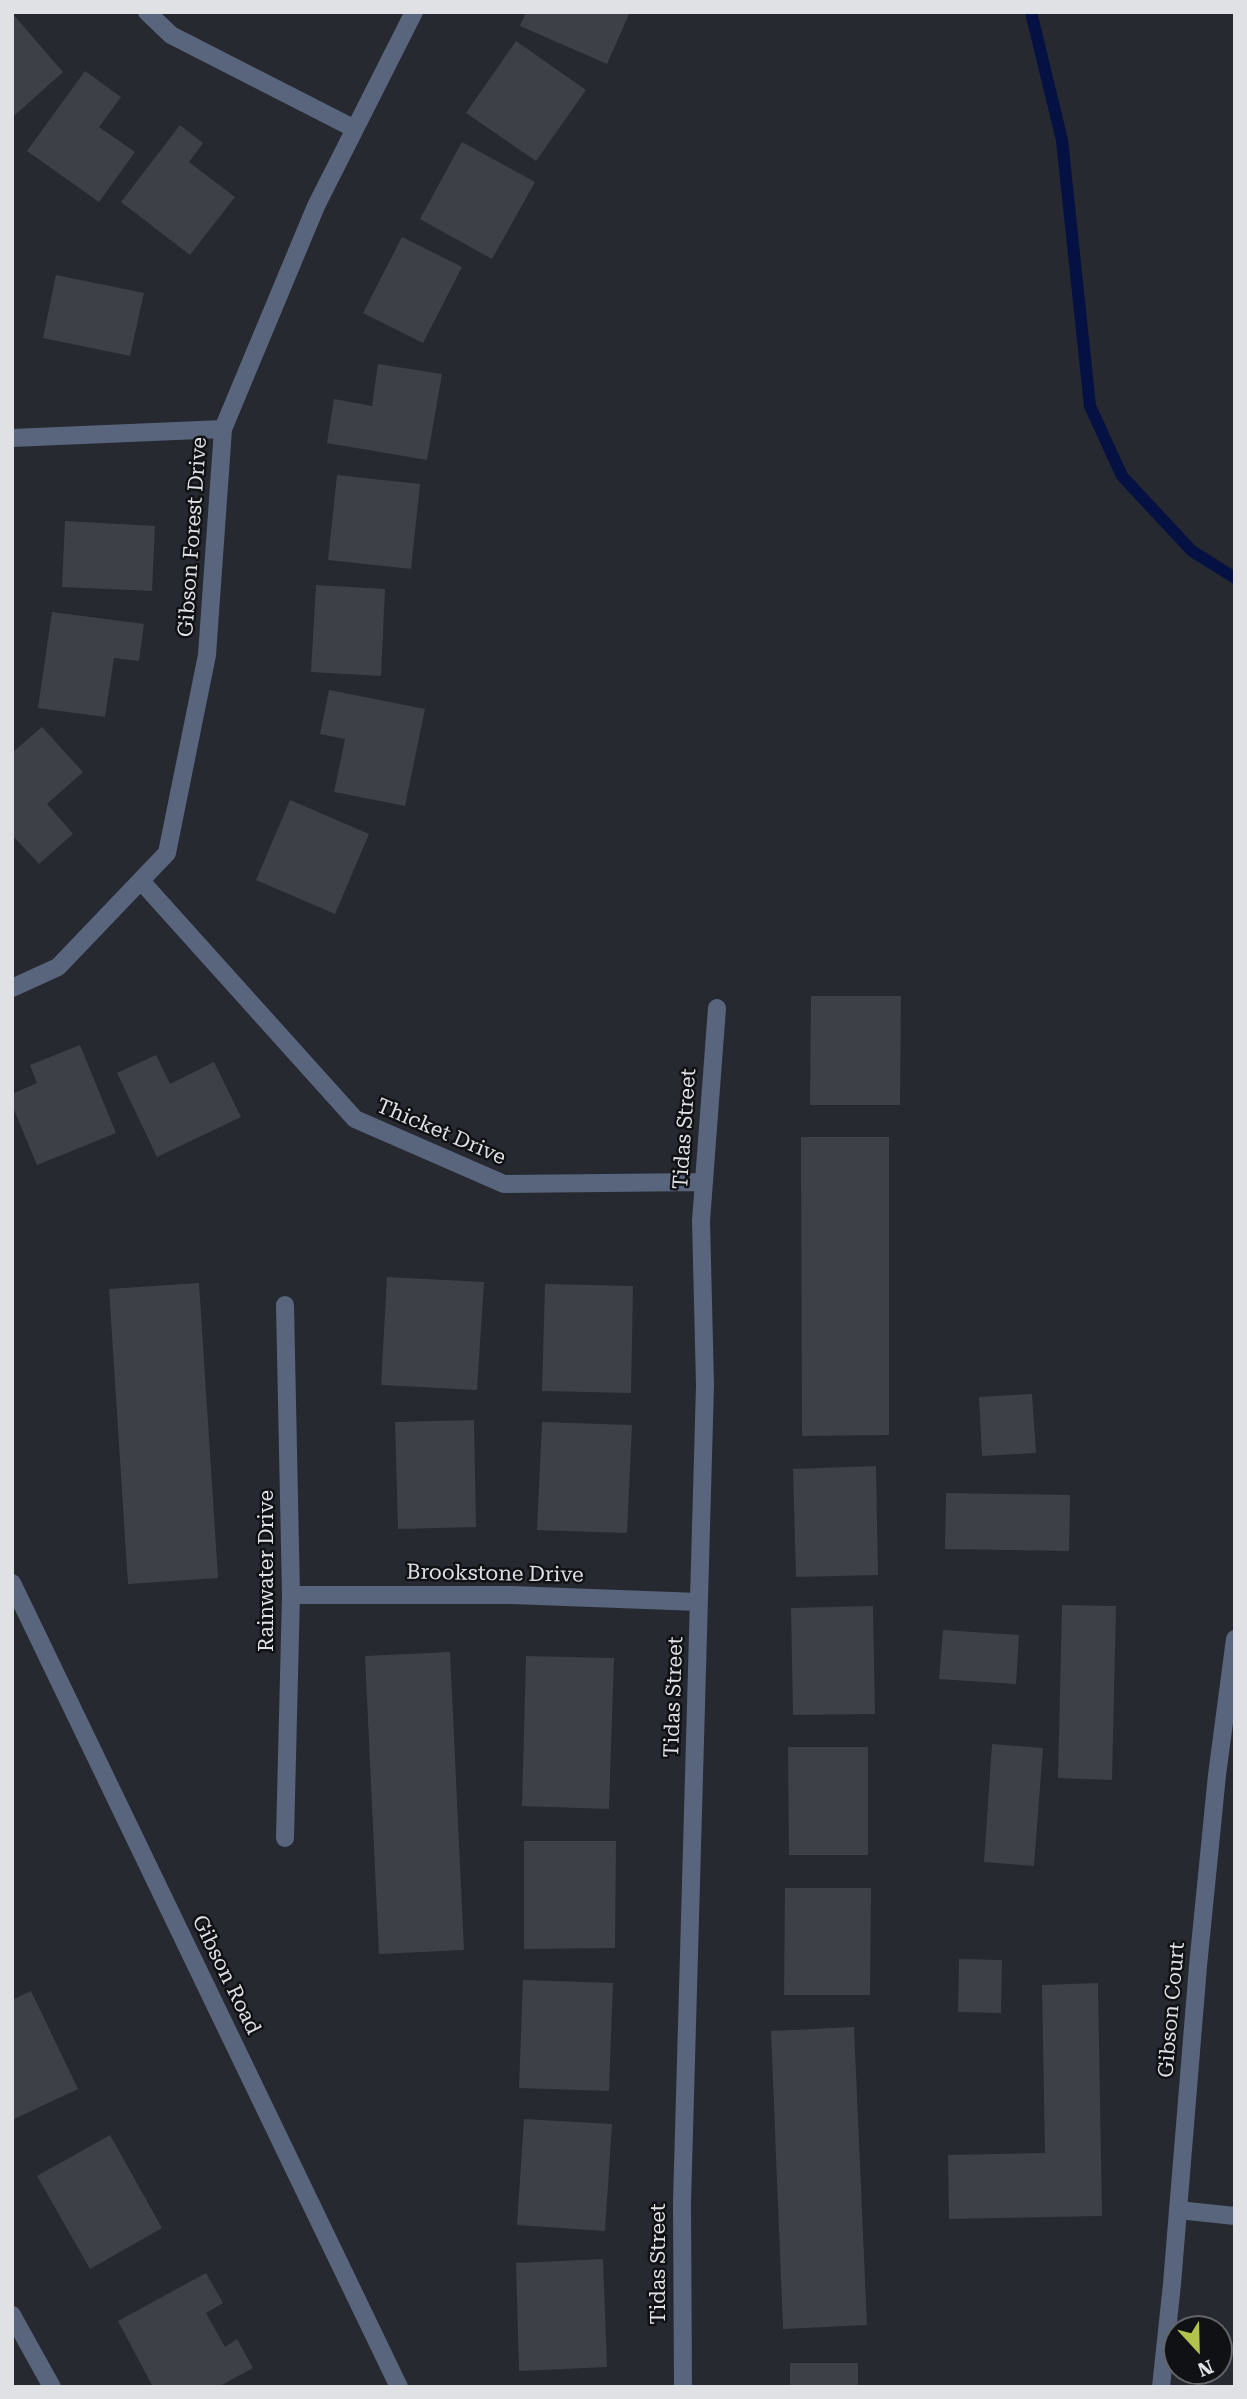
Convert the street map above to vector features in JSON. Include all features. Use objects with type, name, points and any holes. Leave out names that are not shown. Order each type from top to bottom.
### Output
[{"type":"street","points":[[147,12],[172,35],[355,129]]},
{"type":"street","name":"Gibson Forest Drive","points":[[12,988],[58,967],[167,853],[207,655],[223,429],[316,206],[414,12]]},
{"type":"street","points":[[12,438],[223,429]]},
{"type":"street","name":"Thicket Drive","points":[[141,881],[355,1119],[504,1184],[704,1182]]},
{"type":"street","name":"Tidas Street","points":[[683,2387],[682,2202],[705,1385],[701,1221],[717,1008]]},
{"type":"street","name":"Rainwater Drive","points":[[285,1305],[291,1595],[285,1838]]},
{"type":"street","name":"Gibson Road","points":[[12,1583],[399,2387]]},
{"type":"street","name":"Brookstone Drive","points":[[291,1595],[512,1595],[699,1602]]},
{"type":"street","name":"Gibson Court","points":[[1161,2387],[1198,1966],[1235,1639]]},
{"type":"street","points":[[1178,2210],[1235,2216]]},
{"type":"street","points":[[12,2315],[52,2387]]},
{"type":"building","points":[[526,12],[630,12],[607,64],[520,26]]},
{"type":"building","points":[[12,13],[63,72],[15,115],[12,113]]},
{"type":"building","points":[[516,41],[586,90],[536,161],[466,113]]},
{"type":"building","points":[[85,71],[121,97],[99,127],[135,152],[99,202],[27,151]]},
{"type":"building","points":[[180,125],[203,143],[189,162],[235,197],[190,255],[121,202]]},
{"type":"building","points":[[462,142],[535,182],[492,259],[420,219]]},
{"type":"building","points":[[402,237],[462,267],[423,343],[363,313]]},
{"type":"building","points":[[56,275],[144,293],[130,356],[43,338]]},
{"type":"building","points":[[378,364],[442,374],[427,460],[327,443],[334,399],[372,406]]},
{"type":"building","points":[[337,475],[420,484],[411,569],[328,560]]},
{"type":"building","points":[[65,521],[155,526],[152,591],[62,587]]},
{"type":"building","points":[[316,585],[385,589],[381,676],[311,672]]},
{"type":"building","points":[[52,612],[144,624],[139,661],[114,658],[105,717],[38,708]]},
{"type":"building","points":[[329,690],[425,709],[405,806],[334,792],[345,739],[320,734]]},
{"type":"building","points":[[42,727],[83,772],[47,804],[73,834],[39,864],[12,835],[12,753]]},
{"type":"building","points":[[290,800],[369,834],[335,914],[256,880]]},
{"type":"building","points":[[811,996],[901,996],[900,1105],[810,1105]]},
{"type":"building","points":[[80,1045],[116,1133],[37,1165],[12,1105],[12,1094],[37,1083],[30,1065]]},
{"type":"building","points":[[156,1055],[170,1084],[214,1062],[241,1117],[157,1157],[117,1073]]},
{"type":"building","points":[[801,1137],[889,1137],[889,1435],[802,1436]]},
{"type":"building","points":[[387,1277],[484,1282],[477,1390],[381,1385]]},
{"type":"building","points":[[199,1283],[218,1578],[128,1584],[109,1289]]},
{"type":"building","points":[[545,1284],[633,1286],[631,1393],[542,1391]]},
{"type":"building","points":[[1032,1394],[1036,1453],[982,1456],[979,1397]]},
{"type":"building","points":[[474,1420],[476,1527],[398,1529],[395,1422]]},
{"type":"building","points":[[542,1422],[632,1425],[627,1533],[537,1530]]},
{"type":"building","points":[[876,1466],[878,1575],[796,1577],[793,1469]]},
{"type":"building","points":[[946,1493],[1070,1495],[1069,1551],[945,1549]]},
{"type":"building","points":[[1062,1605],[1116,1606],[1112,1780],[1058,1778]]},
{"type":"building","points":[[873,1606],[875,1714],[793,1715],[791,1608]]},
{"type":"building","points":[[943,1630],[1019,1635],[1016,1684],[939,1679]]},
{"type":"building","points":[[450,1652],[464,1950],[379,1954],[365,1656]]},
{"type":"building","points":[[526,1656],[614,1658],[609,1809],[522,1806]]},
{"type":"building","points":[[992,1744],[1043,1748],[1034,1866],[984,1862]]},
{"type":"building","points":[[788,1747],[868,1747],[868,1855],[789,1855]]},
{"type":"building","points":[[524,1841],[616,1841],[615,1948],[524,1949]]},
{"type":"building","points":[[785,1888],[871,1888],[870,1995],[784,1995]]},
{"type":"building","points":[[959,1959],[1002,1960],[1001,2013],[958,2012]]},
{"type":"building","points":[[523,1980],[613,1983],[609,2091],[519,2088]]},
{"type":"building","points":[[1098,1983],[1102,2216],[949,2219],[948,2155],[1045,2153],[1042,1985]]},
{"type":"building","points":[[31,1991],[78,2089],[12,2120],[12,2000]]},
{"type":"building","points":[[854,2027],[867,2325],[783,2329],[771,2031]]},
{"type":"building","points":[[524,2119],[612,2124],[605,2231],[517,2225]]},
{"type":"building","points":[[110,2135],[162,2228],[90,2269],[37,2176]]},
{"type":"building","points":[[603,2259],[607,2367],[519,2371],[516,2263]]},
{"type":"building","points":[[206,2273],[223,2303],[206,2313],[225,2347],[237,2339],[253,2368],[218,2387],[153,2387],[118,2321]]},
{"type":"building","points":[[790,2363],[858,2363],[858,2387],[790,2387]]},
{"type":"waterway","points":[[1031,12],[1062,140],[1090,406],[1122,476],[1192,551],[1235,578]]}]
